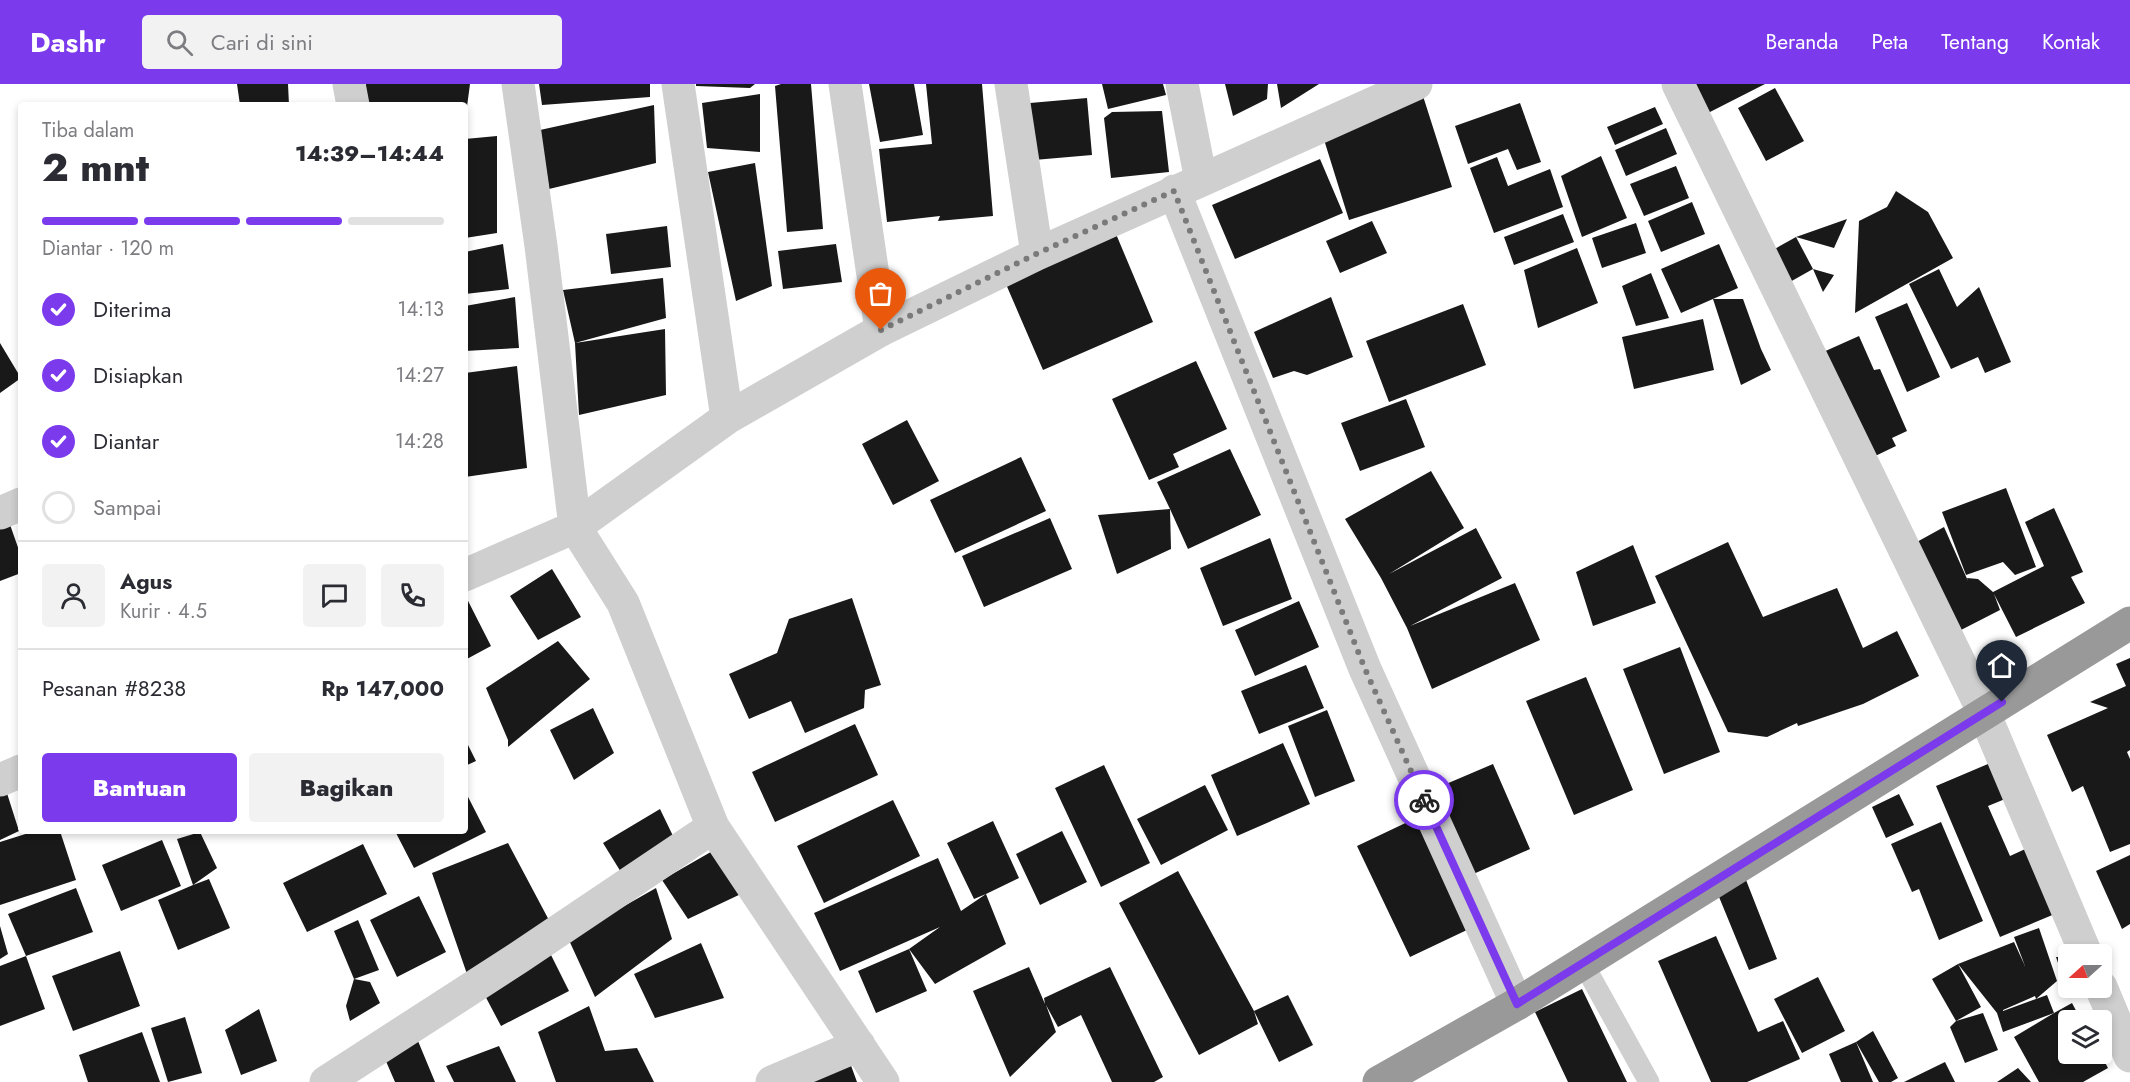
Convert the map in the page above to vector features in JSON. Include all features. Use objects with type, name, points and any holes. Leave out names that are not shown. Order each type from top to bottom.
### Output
[{"type":"highway","points":[[1379,1082],[1517,1004],[2130,623]]},
{"type":"street","points":[[349,84],[352,102]]},
{"type":"street","points":[[518,84],[575,527],[624,603],[713,827],[883,1082]]},
{"type":"street","points":[[678,84],[727,418]]},
{"type":"street","points":[[845,84],[881,330]]},
{"type":"street","points":[[1011,84],[1036,254]]},
{"type":"street","points":[[1182,84],[1187,186],[1365,669],[1517,1004]]},
{"type":"street","points":[[468,574],[575,527],[727,418],[881,330],[1036,254],[1416,84]]},
{"type":"street","points":[[1678,84],[1984,713],[2082,944]]},
{"type":"street","points":[[0,513],[18,505]]},
{"type":"street","points":[[0,780],[18,772]]},
{"type":"street","points":[[326,1082],[518,958],[713,827]]},
{"type":"street","points":[[2105,998],[2130,1056]]},
{"type":"street","points":[[772,1082],[859,1046]]},
{"type":"lane","points":[[1584,963],[1649,1082]]},
{"type":"building","points":[[237,84],[288,84],[289,102],[240,102]]},
{"type":"building","points":[[366,84],[470,84],[468,102],[365,102]]},
{"type":"building","points":[[539,84],[650,84],[650,97],[542,105]]},
{"type":"building","points":[[696,84],[755,84],[750,88],[696,86]]},
{"type":"building","points":[[811,84],[823,229],[787,232],[775,86]]},
{"type":"building","points":[[869,84],[914,84],[923,135],[880,142]]},
{"type":"building","points":[[926,84],[982,84],[993,216],[938,221],[940,216],[887,222],[879,149],[932,144]]},
{"type":"building","points":[[1102,84],[1163,84],[1166,95],[1108,109]]},
{"type":"building","points":[[1225,84],[1268,84],[1267,99],[1233,116]]},
{"type":"building","points":[[1277,84],[1319,84],[1281,108]]},
{"type":"building","points":[[1694,84],[1765,84],[1708,113]]},
{"type":"building","points":[[1775,88],[1804,141],[1766,161],[1738,108]]},
{"type":"building","points":[[760,94],[760,152],[707,148],[702,103]]},
{"type":"building","points":[[1423,96],[1452,187],[1349,220],[1321,130]]},
{"type":"building","points":[[1087,98],[1092,155],[1034,160],[1030,103]]},
{"type":"building","points":[[1520,103],[1541,162],[1517,170],[1508,149],[1468,164],[1455,126]]},
{"type":"building","points":[[654,105],[656,163],[549,189],[540,130]]},
{"type":"building","points":[[1655,107],[1663,124],[1615,145],[1607,127]]},
{"type":"building","points":[[1162,111],[1169,172],[1111,178],[1104,118],[1112,112]]},
{"type":"building","points":[[1666,128],[1677,154],[1626,176],[1615,150]]},
{"type":"building","points":[[497,136],[497,233],[468,238],[468,139]]},
{"type":"building","points":[[1601,156],[1627,218],[1582,237],[1561,176]]},
{"type":"building","points":[[1497,157],[1508,186],[1550,169],[1563,207],[1494,233],[1470,168]]},
{"type":"building","points":[[1320,159],[1343,213],[1235,259],[1212,205]]},
{"type":"building","points":[[755,163],[772,286],[736,301],[708,172]]},
{"type":"building","points":[[1676,166],[1689,198],[1644,216],[1630,184]]},
{"type":"building","points":[[1896,191],[1928,212],[1953,258],[1855,313],[1859,221],[1887,207]]},
{"type":"building","points":[[1692,202],[1705,234],[1661,252],[1648,221]]},
{"type":"building","points":[[1563,214],[1574,242],[1514,265],[1504,237]]},
{"type":"building","points":[[1847,219],[1834,248],[1796,237]]},
{"type":"building","points":[[1372,221],[1387,253],[1340,273],[1326,241]]},
{"type":"building","points":[[1636,223],[1646,253],[1602,268],[1592,238]]},
{"type":"building","points":[[667,226],[671,267],[611,274],[606,234]]},
{"type":"building","points":[[1116,234],[1153,322],[1043,370],[1005,282]]},
{"type":"building","points":[[1796,237],[1813,269],[1781,287],[1762,256]]},
{"type":"building","points":[[503,244],[509,289],[468,294],[468,251]]},
{"type":"building","points":[[836,244],[842,282],[783,289],[778,251]]},
{"type":"building","points":[[1719,244],[1738,288],[1681,313],[1661,269]]},
{"type":"building","points":[[1577,248],[1598,303],[1538,328],[1524,270]]},
{"type":"building","points":[[1813,269],[1834,275],[1823,292]]},
{"type":"building","points":[[1939,269],[1957,307],[1979,287],[2011,362],[1985,373],[1978,357],[1951,369],[1909,284]]},
{"type":"building","points":[[1651,273],[1669,318],[1636,326],[1622,286]]},
{"type":"building","points":[[663,278],[666,318],[575,343],[563,290]]},
{"type":"building","points":[[515,297],[519,348],[468,351],[468,305]]},
{"type":"building","points":[[1331,297],[1353,357],[1307,375],[1294,371],[1273,378],[1254,332]]},
{"type":"building","points":[[1713,299],[1743,299],[1771,370],[1741,385]]},
{"type":"building","points":[[1907,303],[1940,377],[1907,392],[1875,317]]},
{"type":"building","points":[[1463,304],[1486,365],[1389,402],[1366,341]]},
{"type":"building","points":[[1703,319],[1714,370],[1634,389],[1622,337]]},
{"type":"building","points":[[665,329],[666,395],[579,415],[575,343]]},
{"type":"building","points":[[1859,336],[1874,370],[1880,369],[1907,431],[1892,438],[1896,446],[1869,459],[1821,353]]},
{"type":"building","points":[[0,343],[18,373],[18,380],[0,393]]},
{"type":"building","points":[[1196,361],[1227,429],[1173,454],[1179,467],[1149,480],[1112,399]]},
{"type":"building","points":[[517,366],[527,468],[468,477],[468,373]]},
{"type":"building","points":[[1406,399],[1425,447],[1360,471],[1341,423]]},
{"type":"building","points":[[907,420],[939,481],[893,505],[862,444]]},
{"type":"building","points":[[1230,449],[1261,515],[1188,549],[1157,482]]},
{"type":"building","points":[[1021,457],[1046,511],[955,553],[930,500]]},
{"type":"building","points":[[1431,471],[1464,528],[1389,574],[1476,528],[1502,578],[1410,626],[1515,583],[1540,640],[1432,689],[1407,628],[1381,578],[1345,519]]},
{"type":"building","points":[[2006,488],[2036,567],[2015,575],[2003,562],[1966,575],[1942,512]]},
{"type":"building","points":[[2054,508],[2083,572],[2071,577],[2085,603],[2016,637],[1994,594],[2000,610],[1961,630],[1915,543],[1944,527],[1968,581],[1967,578],[1978,579],[1993,592],[2044,566],[2025,522]]},
{"type":"building","points":[[1170,509],[1171,549],[1117,574],[1098,515]]},
{"type":"building","points":[[7,516],[18,547],[18,574],[0,581],[0,519]]},
{"type":"building","points":[[1050,518],[1072,569],[984,607],[962,556]]},
{"type":"building","points":[[1270,538],[1292,599],[1223,626],[1200,568]]},
{"type":"building","points":[[1728,542],[1763,617],[1837,588],[1863,648],[1897,631],[1919,676],[1863,704],[1798,726],[1797,723],[1767,737],[1728,732],[1655,576]]},
{"type":"building","points":[[1633,545],[1656,603],[1593,626],[1576,572]]},
{"type":"building","points":[[552,569],[581,617],[538,640],[510,596]]},
{"type":"building","points":[[852,598],[881,685],[865,690],[864,708],[805,733],[791,701],[749,719],[729,674],[777,653],[789,619]]},
{"type":"building","points":[[468,601],[491,646],[468,658]]},
{"type":"building","points":[[1299,601],[1319,647],[1255,676],[1235,630]]},
{"type":"building","points":[[558,641],[590,679],[508,747],[508,740],[486,688]]},
{"type":"building","points":[[1680,647],[1720,752],[1664,774],[1623,669]]},
{"type":"building","points":[[2130,658],[2130,750],[2127,752],[2130,759],[2130,844],[2110,852],[2083,786],[2072,792],[2047,735],[2108,708],[2090,702],[2126,686],[2116,664]]},
{"type":"building","points":[[1306,665],[1324,708],[1259,734],[1241,691]]},
{"type":"building","points":[[1586,677],[1633,790],[1574,815],[1526,701]]},
{"type":"building","points":[[593,708],[614,753],[574,780],[550,730]]},
{"type":"building","points":[[1327,710],[1355,781],[1315,797],[1288,726]]},
{"type":"building","points":[[855,724],[878,775],[775,822],[752,772]]},
{"type":"building","points":[[1283,743],[1310,804],[1237,836],[1211,775]]},
{"type":"building","points":[[468,745],[476,761],[468,765]]},
{"type":"building","points":[[1995,761],[2010,797],[1988,806],[2010,856],[2034,845],[2062,911],[2000,937],[1936,786]]},
{"type":"building","points":[[1493,764],[1530,849],[1462,879],[1425,793]]},
{"type":"building","points":[[1104,765],[1150,863],[1101,887],[1055,788]]},
{"type":"building","points":[[1205,785],[1228,830],[1161,865],[1137,819]]},
{"type":"building","points":[[5,787],[18,831],[0,840],[0,790]]},
{"type":"building","points":[[1899,794],[1914,825],[1886,838],[1872,807]]},
{"type":"building","points":[[468,797],[486,832],[414,868],[397,834],[468,834]]},
{"type":"building","points":[[893,800],[920,856],[824,903],[797,846]]},
{"type":"building","points":[[660,809],[674,838],[624,877],[603,843]]},
{"type":"building","points":[[1416,818],[1469,929],[1410,957],[1357,846]]},
{"type":"building","points":[[993,821],[1019,878],[974,899],[947,843]]},
{"type":"building","points":[[1941,822],[1983,921],[1939,940],[1919,889],[1912,892],[1891,844]]},
{"type":"building","points":[[1062,831],[1087,882],[1040,905],[1016,854]]},
{"type":"building","points":[[25,834],[61,834],[76,880],[0,905],[0,842]]},
{"type":"building","points":[[201,834],[217,868],[193,885],[177,839]]},
{"type":"building","points":[[162,840],[181,886],[121,911],[102,865]]},
{"type":"building","points":[[508,843],[551,924],[467,974],[432,873]]},
{"type":"building","points":[[363,844],[387,894],[307,932],[283,883]]},
{"type":"building","points":[[716,849],[743,893],[688,919],[662,880]]},
{"type":"building","points":[[2130,855],[2130,924],[2122,929],[2096,871]]},
{"type":"building","points":[[938,858],[961,911],[986,894],[1006,944],[935,984],[909,949],[940,927],[840,971],[814,913]]},
{"type":"building","points":[[1178,871],[1254,1011],[1258,1024],[1199,1055],[1119,903]]},
{"type":"building","points":[[209,879],[230,928],[178,950],[158,900]]},
{"type":"building","points":[[1746,880],[1777,959],[1749,970],[1717,892]]},
{"type":"building","points":[[76,888],[93,932],[26,956],[8,914]]},
{"type":"building","points":[[656,888],[672,939],[595,997],[568,938]]},
{"type":"building","points":[[419,896],[446,952],[397,977],[370,920]]},
{"type":"building","points":[[358,920],[379,970],[354,979],[334,931]]},
{"type":"building","points":[[0,926],[8,954],[0,959]]},
{"type":"building","points":[[2039,928],[2057,981],[2036,999],[2047,995],[2054,1013],[2003,1032],[1997,1013],[1958,964],[2014,942],[2025,966],[2014,937]],"holes":[[[2035,996],[2036,999],[2033,1000],[2003,1011]]]},
{"type":"building","points":[[1716,936],[1758,1032],[1783,1021],[1800,1059],[1747,1082],[1711,1082],[1658,961]]},
{"type":"building","points":[[701,943],[724,998],[655,1018],[634,974]]},
{"type":"building","points":[[909,949],[927,991],[876,1013],[858,971]]},
{"type":"building","points":[[120,951],[140,1006],[73,1031],[52,976]]},
{"type":"building","points":[[549,951],[569,991],[501,1026],[482,990]]},
{"type":"building","points":[[26,956],[45,1009],[0,1026],[0,966]]},
{"type":"building","points":[[1958,964],[1981,1007],[1956,1021],[1932,979]]},
{"type":"building","points":[[1029,967],[1045,1004],[1044,998],[1110,967],[1163,1077],[1154,1082],[1112,1082],[1081,1015],[1058,1027],[1046,1005],[1056,1032],[1010,1077],[973,991]]},
{"type":"building","points":[[1818,977],[1845,1031],[1802,1053],[1774,999]]},
{"type":"building","points":[[354,979],[370,982],[380,1003],[350,1021],[346,1006]]},
{"type":"building","points":[[1582,989],[1627,1082],[1568,1082],[1535,1012]]},
{"type":"building","points":[[1288,995],[1313,1045],[1279,1062],[1254,1011]]},
{"type":"building","points":[[2072,1003],[2076,1010],[2059,1010]]},
{"type":"building","points":[[589,1006],[605,1051],[637,1048],[654,1082],[556,1082],[538,1032]]},
{"type":"building","points":[[259,1009],[277,1061],[241,1075],[225,1030]]},
{"type":"building","points":[[2058,1011],[2058,1064],[2106,1064],[2108,1068],[2083,1082],[2039,1082],[2014,1037]]},
{"type":"building","points":[[1983,1013],[1998,1050],[1965,1063],[1950,1027],[1956,1021]]},
{"type":"building","points":[[185,1017],[202,1073],[168,1082],[151,1028]]},
{"type":"building","points":[[1873,1031],[1898,1078],[1891,1082],[1879,1082],[1856,1042]]},
{"type":"building","points":[[142,1032],[160,1082],[88,1082],[79,1055]]},
{"type":"building","points":[[418,1041],[435,1082],[395,1082],[385,1059]]},
{"type":"building","points":[[1856,1042],[1873,1082],[1841,1082],[1829,1054]]},
{"type":"building","points":[[499,1046],[516,1082],[454,1082],[446,1066]]},
{"type":"building","points":[[849,1060],[857,1082],[789,1082]]},
{"type":"building","points":[[1945,1062],[1955,1082],[1904,1082]]},
{"type":"building","points":[[2018,1068],[2031,1082],[1997,1082]]},
{"type":"way so far","points":[[881,330],[1036,254],[1174,191],[1365,669],[1424,800]]},
{"type":"route","points":[[1424,800],[1517,1004],[2002,702]]}]
